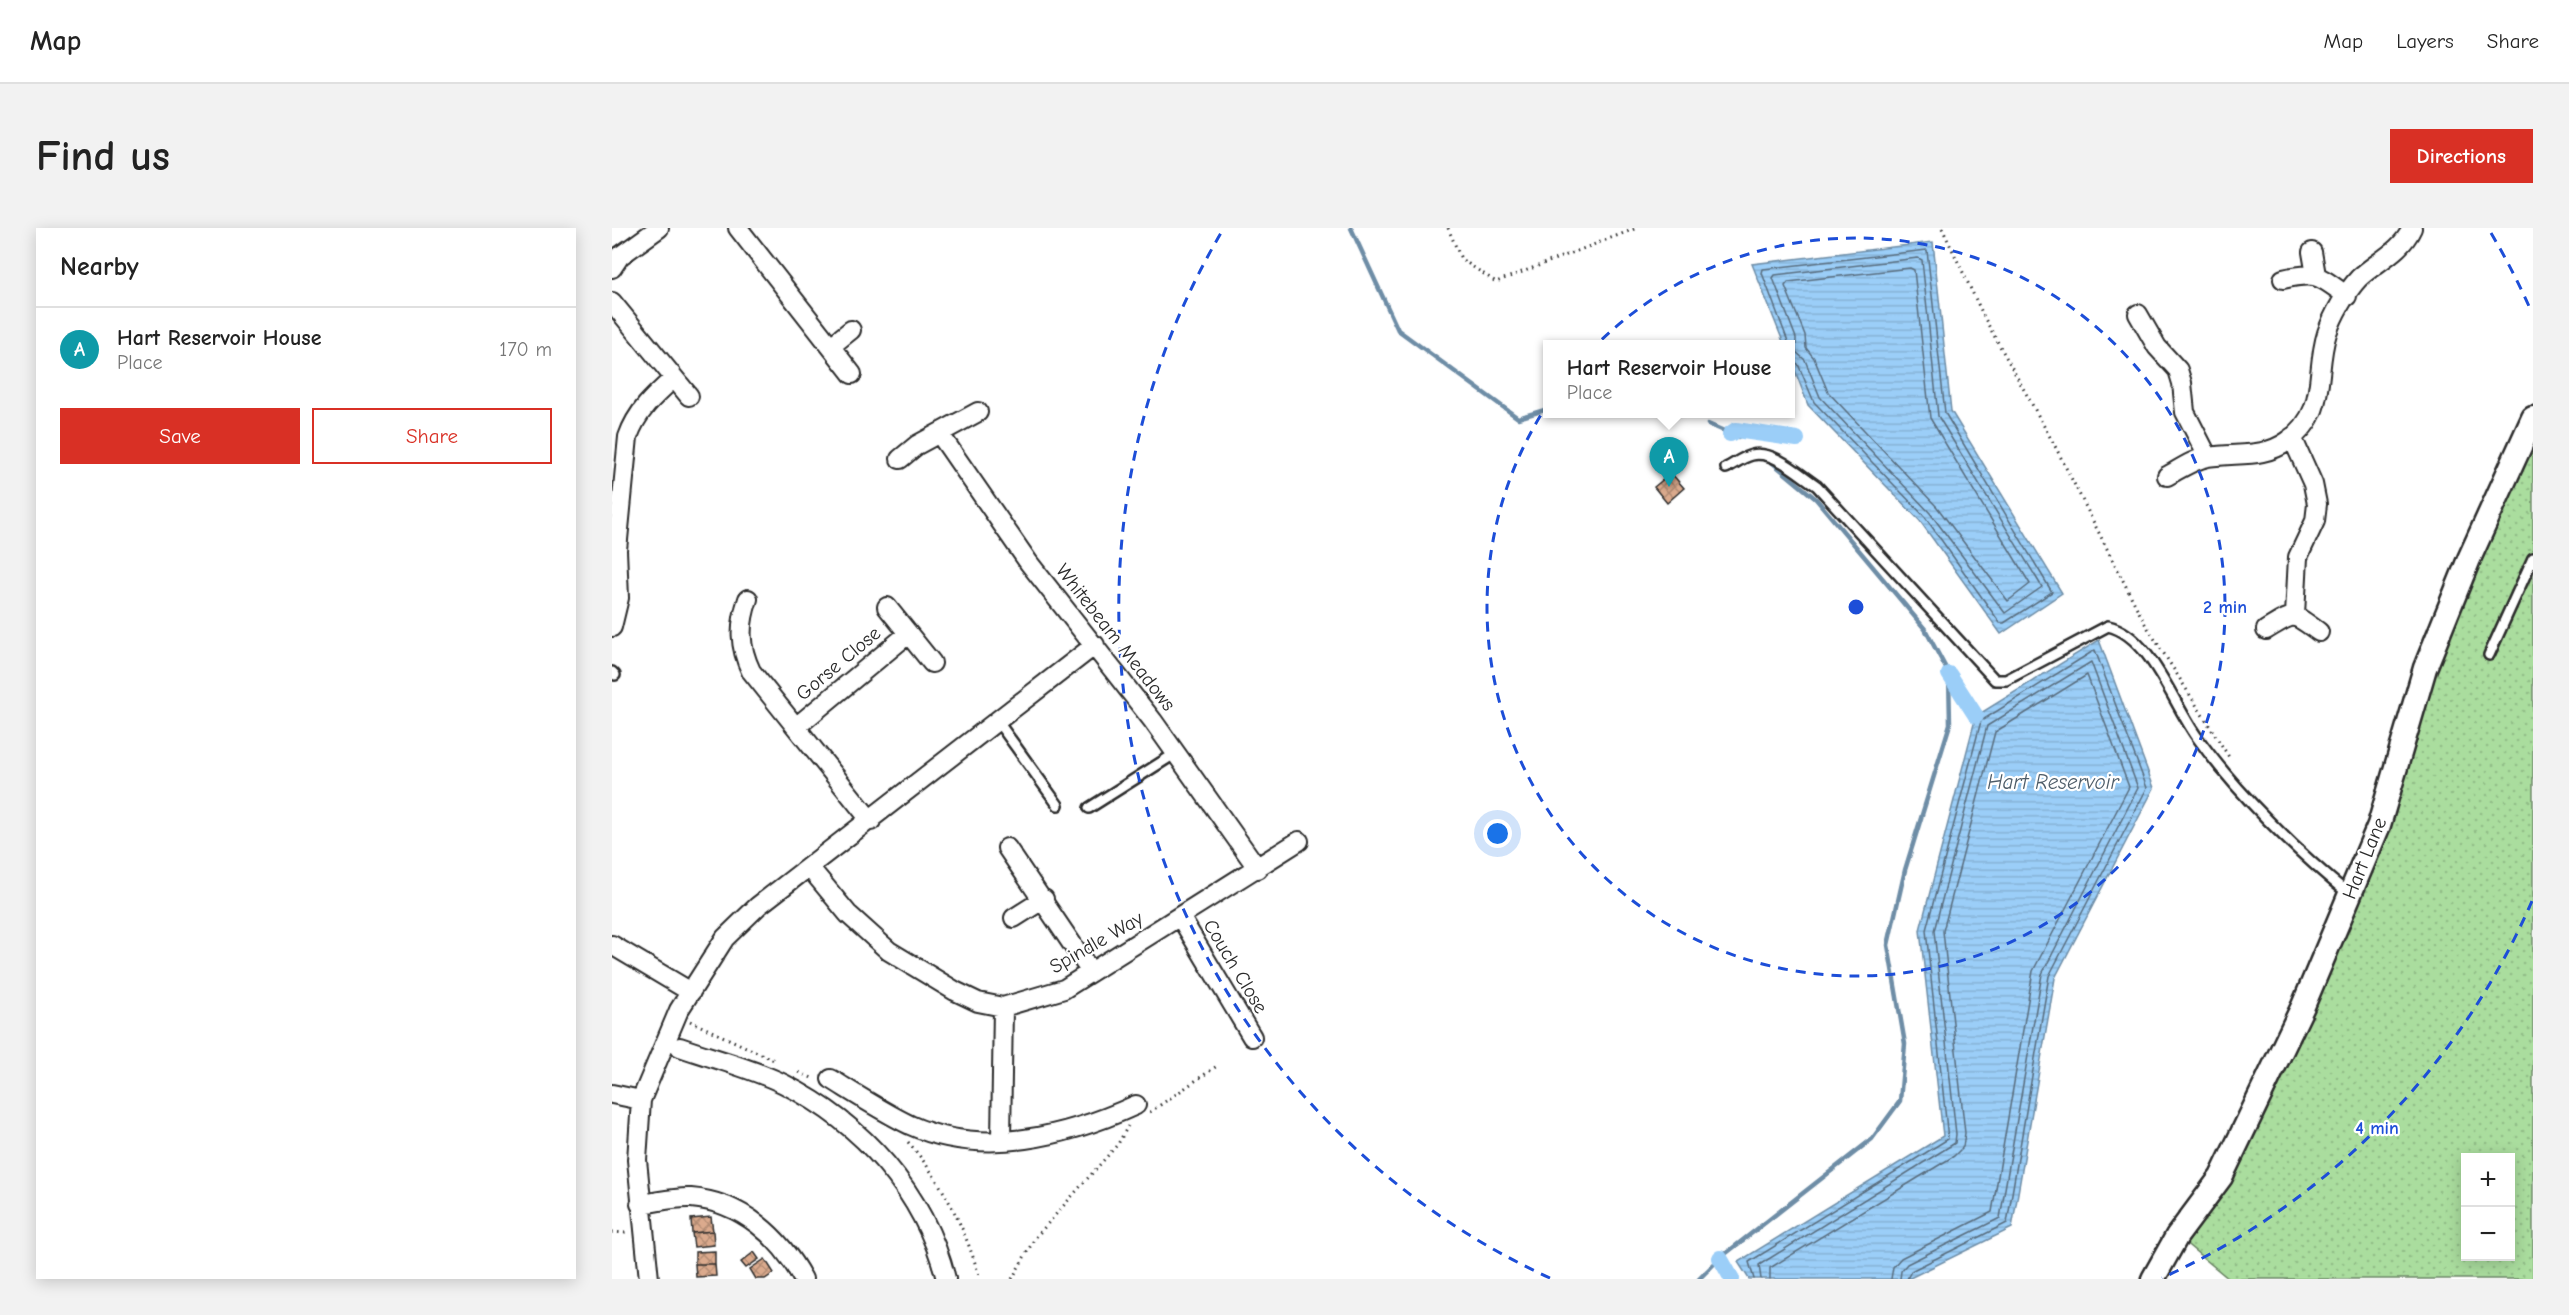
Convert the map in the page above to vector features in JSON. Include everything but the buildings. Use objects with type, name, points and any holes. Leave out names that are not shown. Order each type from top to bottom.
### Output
[{"type":"street","points":[[615,258],[659,228]]},
{"type":"street","points":[[738,228],[852,374]]},
{"type":"street","points":[[2167,476],[2208,457],[2252,455],[2269,451],[2292,437],[2310,416],[2319,396],[2327,333],[2347,296],[2358,279],[2394,251],[2412,228]]},
{"type":"street","points":[[2312,252],[2316,275]]},
{"type":"street","points":[[2283,279],[2307,274],[2316,275],[2347,296]]},
{"type":"street","points":[[612,302],[689,396]]},
{"type":"street","points":[[2138,314],[2157,347],[2178,370],[2185,412],[2208,457]]},
{"type":"street","points":[[831,346],[850,330]]},
{"type":"street","points":[[612,627],[619,598],[617,550],[628,437],[633,422],[644,406],[674,378]]},
{"type":"street","points":[[900,459],[939,433],[978,412]]},
{"type":"street","name":"Hart Lane","points":[[2153,1279],[2177,1236],[2221,1177],[2303,1006],[2379,825],[2425,668],[2469,559],[2533,418]]},
{"type":"street","name":"Whitebeam Meadows","points":[[939,433],[1029,563],[1095,645],[1176,753],[1258,869]]},
{"type":"street","points":[[2292,437],[2313,484],[2317,504],[2315,521],[2298,557],[2294,593],[2295,615]]},
{"type":"street","name":"Gorse Close","points":[[748,599],[741,617],[744,657],[751,671],[871,821]]},
{"type":"street","name":"Gorse Close","points":[[887,607],[932,663]]},
{"type":"street","points":[[2266,630],[2290,615],[2295,615],[2319,632]]},
{"type":"street","name":"Gorse Close","points":[[796,727],[908,634]]},
{"type":"street","points":[[649,1279],[637,1161],[641,1101],[679,1011],[725,938],[758,906],[871,821],[1095,645]]},
{"type":"street","name":"Spindle Way","points":[[810,868],[848,914],[889,951],[955,991],[978,1002],[1003,1006],[1064,989],[1181,918],[1299,841]]},
{"type":"street","points":[[1007,848],[1044,899],[1091,972]]},
{"type":"street","points":[[1014,918],[1044,899]]},
{"type":"street","name":"Couch Close","points":[[1181,918],[1252,1037]]},
{"type":"street","points":[[612,945],[691,992]]},
{"type":"street","points":[[1001,1140],[1003,1006]]},
{"type":"street","points":[[680,1047],[782,1083],[831,1112],[860,1135],[885,1161],[911,1195],[927,1228],[946,1279]]},
{"type":"street","points":[[831,1079],[912,1126],[942,1134],[1001,1140],[1042,1137],[1103,1120],[1139,1114]]},
{"type":"street","points":[[612,1094],[641,1101]]},
{"type":"street","points":[[640,1204],[690,1198],[717,1202],[747,1216],[790,1255],[803,1279]]},
{"type":"lane","points":[[1726,468],[1751,455],[1764,454],[1788,466],[1817,486],[1995,680],[2006,680],[2108,626],[2120,629],[2136,641],[2149,658],[2197,738],[2238,787],[2308,861],[2350,895]]},
{"type":"lane","points":[[2489,656],[2533,558]]},
{"type":"lane","points":[[998,722],[1058,805]]},
{"type":"lane","points":[[1089,808],[1176,753]]},
{"type":"path","points":[[1448,228],[1461,259],[1496,282],[1637,228]]},
{"type":"path","points":[[1942,228],[1985,319],[2056,448],[2144,622],[2231,760]]},
{"type":"path","points":[[1012,1279],[1035,1238],[1118,1144],[1128,1126],[1139,1114],[1217,1066]]},
{"type":"path","points":[[908,1141],[930,1169],[955,1210],[980,1279]]},
{"type":"path","points":[[612,1232],[627,1233]]},
{"type":"green space","points":[[2533,418],[2533,1279],[2229,1279],[2177,1236],[2303,1006],[2425,668]]},
{"type":"water","points":[[1933,242],[1951,411],[2062,593],[2001,634],[1920,521],[1808,405],[1795,371],[1795,340],[1782,340],[1752,264]]},
{"type":"water","name":"Hart Reservoir","points":[[2099,640],[2154,788],[2055,978],[2012,1228],[1908,1279],[1749,1279],[1738,1262],[1943,1136],[1920,930],[1976,716]]},
{"type":"waterway","points":[[1351,228],[1398,330],[1518,418],[1543,410]]},
{"type":"waterway","points":[[1708,424],[1738,437]]},
{"type":"waterway","points":[[1730,434],[1736,430],[1797,439]]},
{"type":"waterway","points":[[1699,1279],[1720,1258],[1872,1139],[1900,1101],[1905,1044],[1888,945],[1905,870],[1950,724],[1949,674],[1925,629],[1816,499],[1768,459]]},
{"type":"waterway","points":[[1949,674],[1976,716]]},
{"type":"waterway","points":[[1720,1258],[1732,1279]]},
{"type":"place","name":"Hart Reservoir House","points":[[1669,487]]}]
